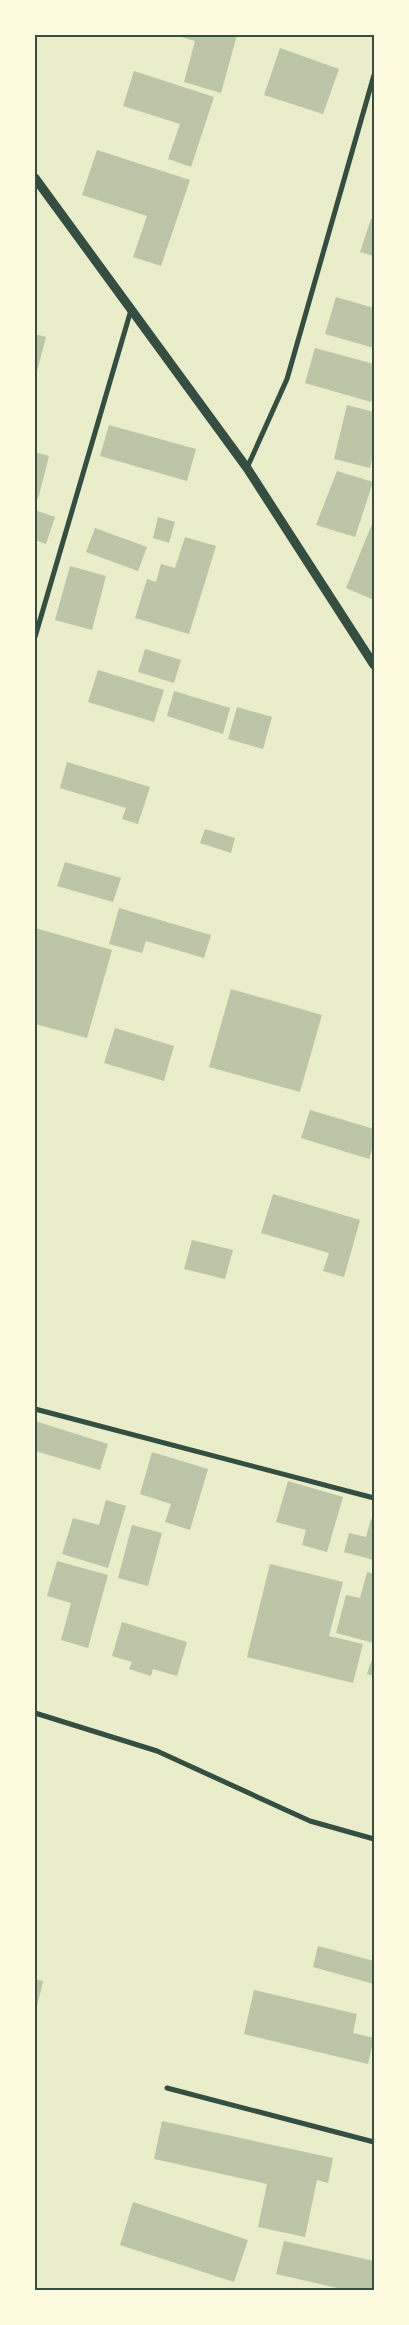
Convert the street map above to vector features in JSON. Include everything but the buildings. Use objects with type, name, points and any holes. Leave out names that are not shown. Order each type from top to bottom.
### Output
[{"type":"street","points":[[247,468],[287,378],[374,75]]},
{"type":"street","points":[[35,178],[247,468],[374,665]]},
{"type":"street","points":[[35,637],[131,309]]},
{"type":"street","points":[[35,1409],[374,1498]]},
{"type":"street","points":[[35,1713],[157,1751],[310,1821],[374,1839]]},
{"type":"street","points":[[167,2088],[374,2142]]}]
